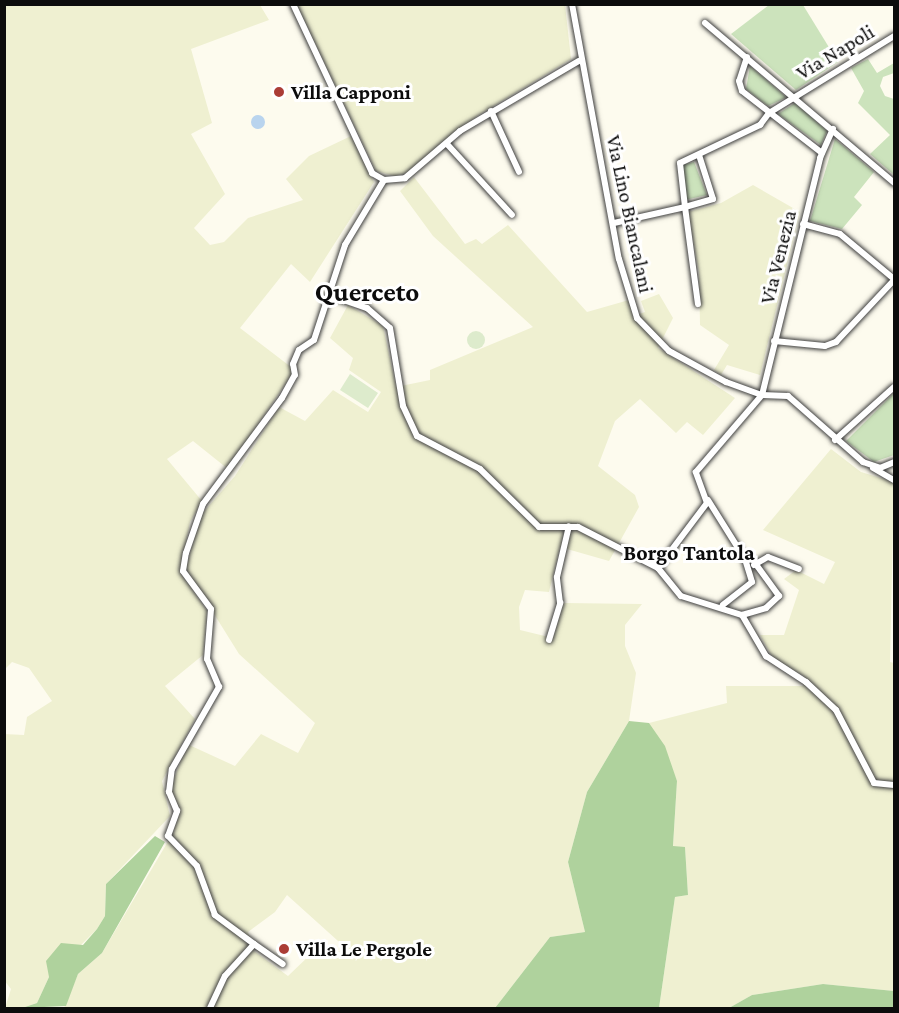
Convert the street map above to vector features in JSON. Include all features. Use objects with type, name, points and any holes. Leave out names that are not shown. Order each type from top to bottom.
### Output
[{"type":"street","points":[[293,4],[372,173],[384,180],[405,178],[490,111],[579,61]]},
{"type":"street","name":"Via Lino Biancalani","points":[[572,4],[579,61],[625,285],[636,318],[651,337],[726,382],[762,395],[788,396],[835,440],[870,466],[894,480]]},
{"type":"street","points":[[705,23],[833,129],[894,183]]},
{"type":"street","name":"Via Napoli","points":[[685,207],[680,163],[760,124],[769,112],[793,96],[894,36]]},
{"type":"street","points":[[747,57],[740,89],[822,153]]},
{"type":"street","points":[[490,111],[519,172]]},
{"type":"street","name":"Via Venezia","points":[[762,395],[803,224],[822,153],[833,129]]},
{"type":"street","points":[[447,144],[512,216]]},
{"type":"street","points":[[614,223],[713,200],[699,155]]},
{"type":"street","points":[[284,964],[215,915],[197,866],[168,836],[177,811],[170,792],[172,769],[219,687],[207,659],[210,605],[183,571],[195,518],[282,398],[296,375],[295,358],[314,340],[332,296],[345,245],[384,180]]},
{"type":"street","points":[[685,207],[698,303]]},
{"type":"street","points":[[774,341],[825,346],[836,342],[894,279],[840,234],[803,224]]},
{"type":"street","points":[[332,296],[367,308],[390,328],[403,406],[417,436],[480,469],[539,527],[569,526],[658,568],[681,596],[723,604],[742,615],[766,656],[806,682],[836,710],[874,783],[894,784]]},
{"type":"street","points":[[835,440],[894,387]]},
{"type":"street","points":[[723,604],[752,582],[748,569],[708,500],[696,472],[762,395]]},
{"type":"street","points":[[870,466],[894,462]]},
{"type":"street","points":[[658,568],[708,500]]},
{"type":"street","points":[[549,640],[560,603],[556,577],[569,526]]},
{"type":"street","points":[[748,569],[768,557],[799,569]]},
{"type":"street","points":[[742,615],[779,596],[756,564]]},
{"type":"street","points":[[210,1008],[225,976],[254,944]]},
{"type":"green space","points":[[5,5],[260,5],[269,20],[191,49],[212,123],[191,134],[225,194],[194,228],[210,245],[224,242],[248,218],[303,200],[286,179],[309,156],[351,136],[374,182],[310,282],[291,264],[240,328],[291,367],[292,374],[228,469],[193,441],[167,459],[202,501],[190,522],[180,572],[207,611],[203,655],[165,686],[195,719],[162,781],[170,816],[106,884],[105,916],[97,929],[49,977],[37,1003],[22,1008],[5,1008],[11,989],[4,980],[4,734],[24,735],[27,717],[52,701],[29,668],[12,662],[5,669]]},
{"type":"green space","points":[[297,5],[565,5],[571,59],[477,116],[410,172],[395,176],[376,171]]},
{"type":"green space","points":[[769,5],[803,5],[838,62],[796,90],[731,34]]},
{"type":"green space","points":[[868,59],[877,73],[894,63],[894,73],[883,77],[880,86],[885,96],[894,99],[894,175],[870,154],[890,135],[858,103],[864,91],[851,68]]},
{"type":"green space","points":[[750,66],[785,98],[768,106],[746,89]]},
{"type":"green space","points":[[795,103],[827,131],[821,145],[778,114]]},
{"type":"green space","points":[[835,139],[874,172],[854,197],[862,205],[842,229],[810,221]]},
{"type":"green space","points":[[694,162],[707,195],[685,200],[681,165]]},
{"type":"green space","points":[[414,177],[465,244],[476,239],[482,244],[508,225],[587,312],[629,300],[636,315],[645,312],[641,301],[659,294],[673,318],[658,348],[735,398],[703,435],[687,422],[676,433],[640,399],[615,421],[598,466],[635,495],[639,507],[609,561],[560,547],[549,592],[525,590],[519,607],[520,630],[553,638],[564,603],[642,604],[625,625],[625,646],[636,673],[629,721],[587,792],[568,862],[585,932],[550,937],[495,1008],[64,1008],[78,974],[102,953],[173,833],[179,815],[170,790],[187,744],[235,766],[261,734],[298,753],[315,723],[239,654],[186,569],[200,516],[235,476],[279,407],[305,421],[333,390],[368,412],[381,392],[349,370],[353,358],[330,338],[348,305],[383,326],[396,387],[430,380],[430,370],[533,327],[433,236],[400,191]],"holes":[[[287,895],[348,950],[313,952],[288,976],[254,951],[248,932],[275,912]]]},
{"type":"green space","points":[[753,185],[800,212],[760,375],[727,365],[721,375],[714,370],[729,345],[700,325],[699,272],[688,212],[721,203]]},
{"type":"green space","points":[[472,331],[480,331],[485,336],[483,347],[472,349],[467,344],[467,336]]},
{"type":"green space","points":[[350,374],[378,393],[368,408],[340,390]]},
{"type":"green space","points":[[894,393],[894,455],[874,462],[846,441]]},
{"type":"green space","points":[[831,449],[861,472],[894,482],[890,662],[894,663],[894,991],[823,984],[752,995],[729,1008],[659,1008],[675,897],[688,895],[685,847],[673,847],[677,781],[649,723],[727,703],[726,686],[803,686],[804,676],[774,660],[760,635],[784,635],[799,590],[784,579],[796,570],[824,584],[835,562],[763,530]]},
{"type":"green space","points":[[629,721],[649,723],[665,746],[677,781],[673,846],[685,847],[688,895],[675,897],[659,1008],[495,1008],[550,937],[585,932],[568,862],[587,792]]},
{"type":"green space","points":[[155,836],[165,842],[102,953],[78,974],[66,1006],[22,1008],[37,1003],[49,977],[46,961],[61,943],[83,945],[97,929],[105,916],[106,884]]},
{"type":"green space","points":[[823,984],[894,991],[894,1008],[729,1008],[752,995]]},
{"type":"water","points":[[258,115],[263,117],[265,122],[263,127],[258,129],[253,127],[251,122],[253,117]]},
{"type":"place","name":"Villa Capponi","points":[[279,92]]},
{"type":"place","name":"Villa Le Pergole","points":[[284,949]]},
{"type":"district","name":"Querceto","points":[[367,293]]},
{"type":"district","name":"Borgo Tantola","points":[[689,553]]}]
